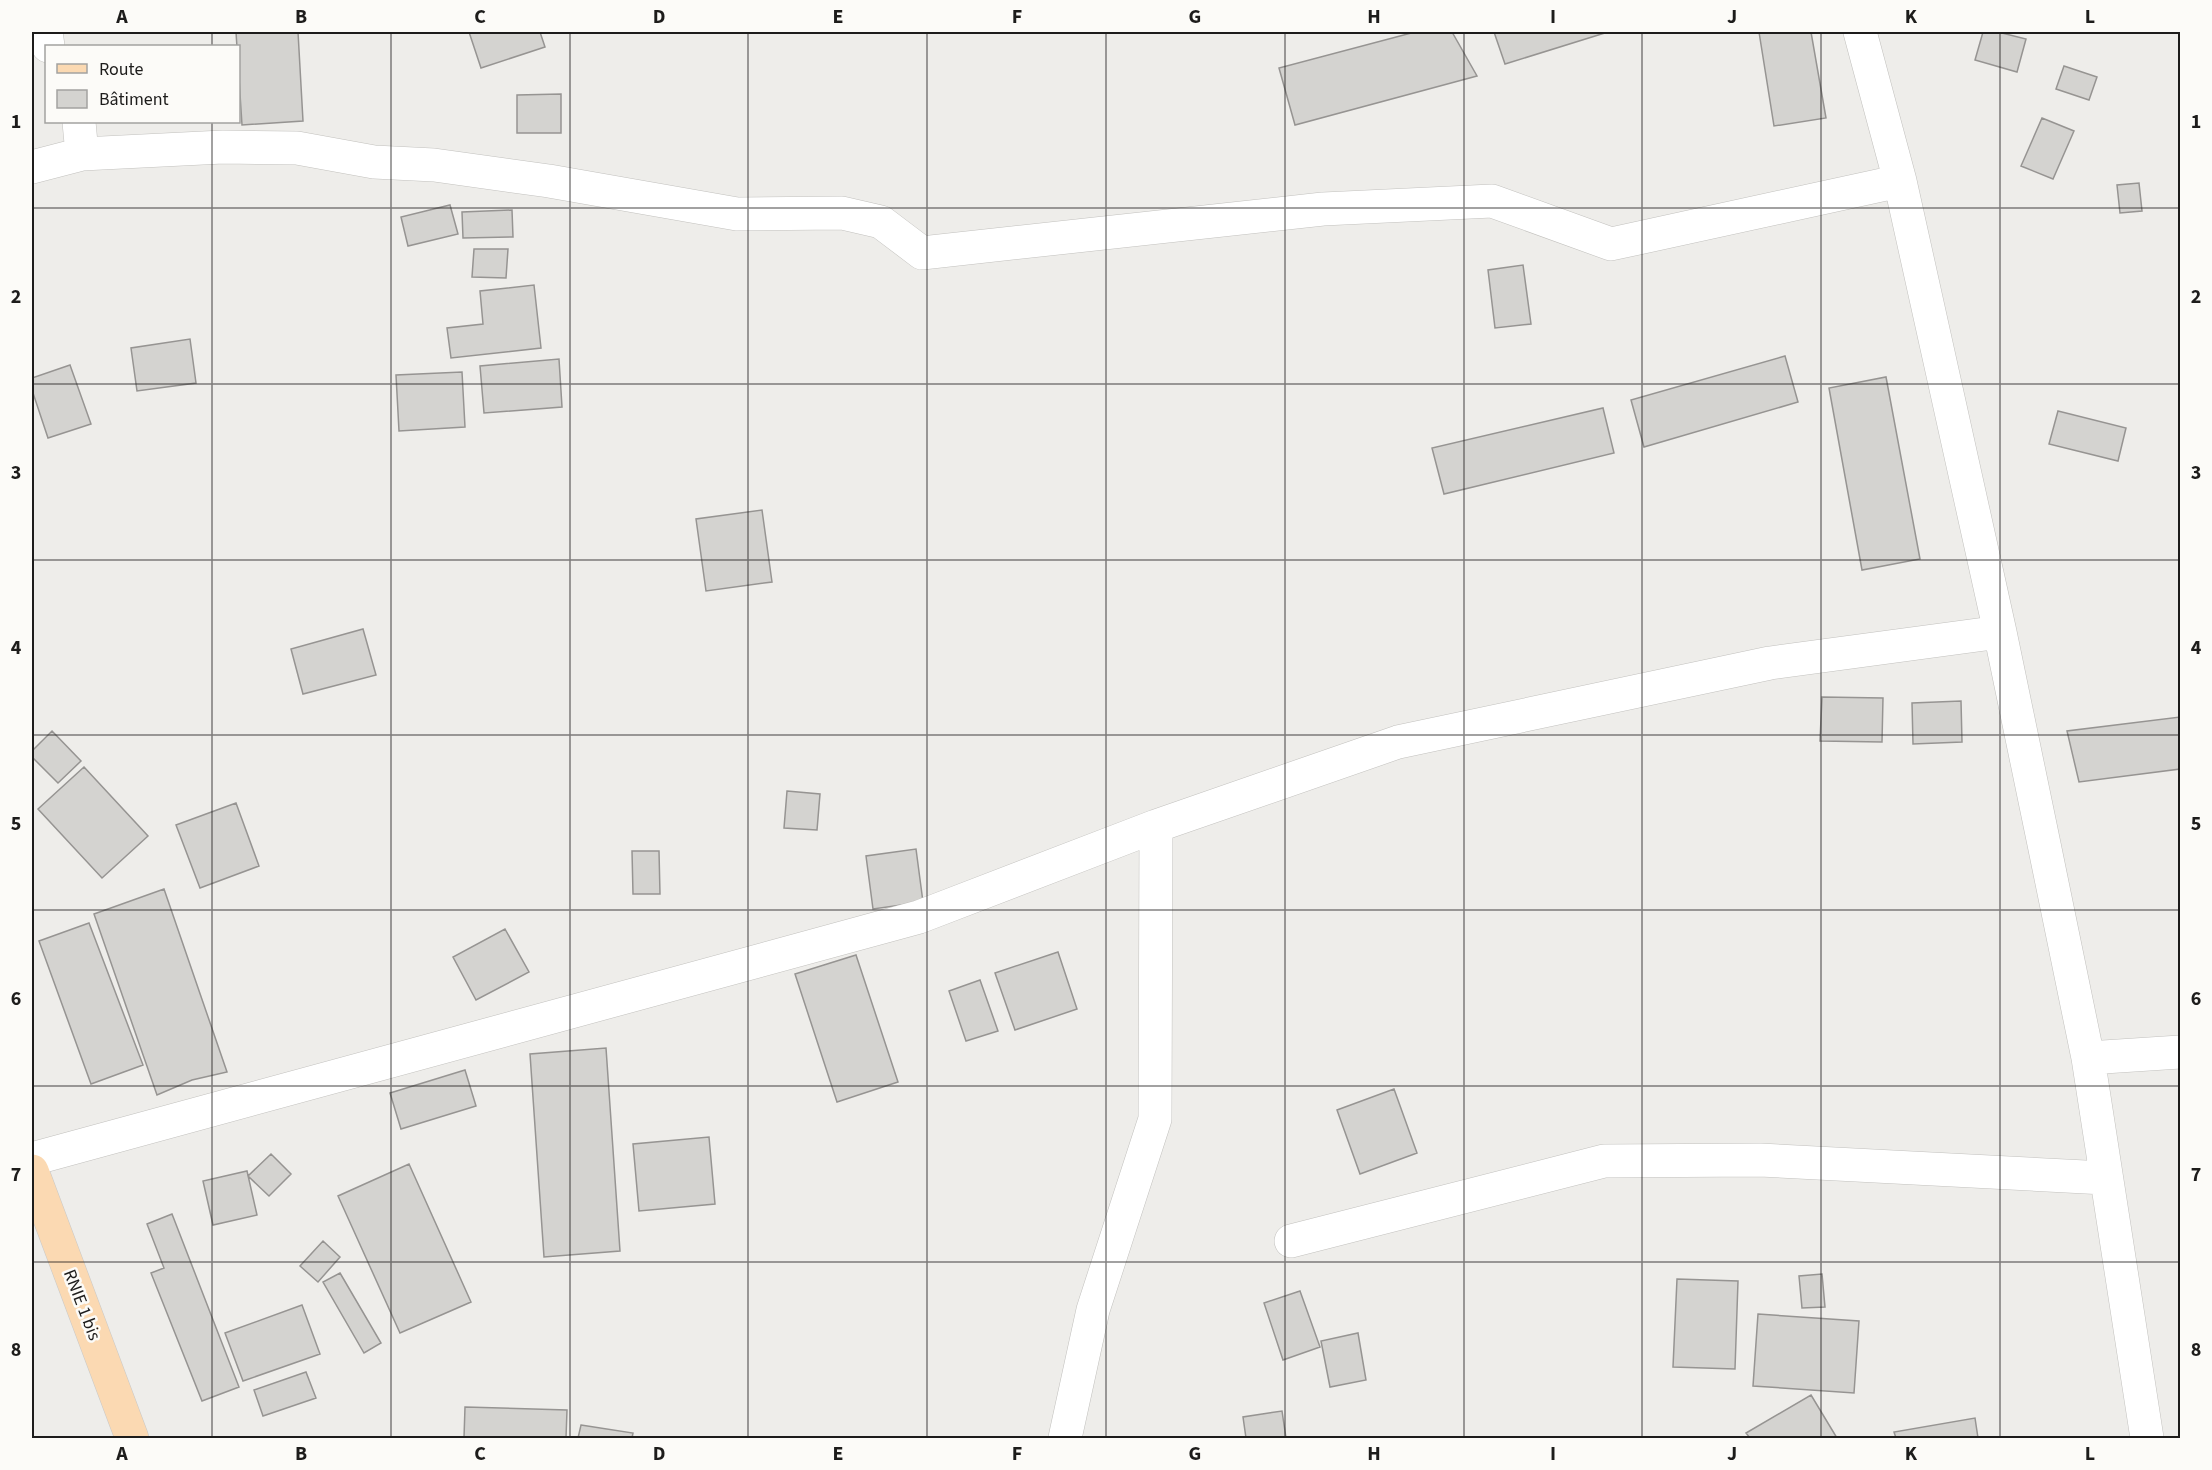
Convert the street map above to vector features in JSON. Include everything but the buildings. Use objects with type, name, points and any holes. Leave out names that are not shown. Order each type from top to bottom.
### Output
[{"type":"main road","name":"RNIE 1 bis","points":[[32,1171],[132,1438]]},
{"type":"street","points":[[1860,32],[1900,181],[2000,632],[2088,1058],[2146,1438]]},
{"type":"street","points":[[79,123],[82,154]]},
{"type":"street","points":[[32,167],[82,154],[223,147],[297,148],[374,162],[435,165],[549,181],[737,214],[842,213],[881,222],[922,253],[1323,209],[1492,201],[1611,244],[1900,181]]},
{"type":"street","points":[[32,1159],[919,917],[1156,826],[1398,742],[1770,663],[2000,632]]},
{"type":"street","points":[[1065,1438],[1093,1310],[1155,1119],[1156,826]]},
{"type":"street","points":[[2088,1058],[2181,1052]]},
{"type":"street","points":[[1291,1241],[1604,1161],[1760,1160],[2105,1178]]},
{"type":"street","points":[[2125,1438],[2131,1341]]}]
